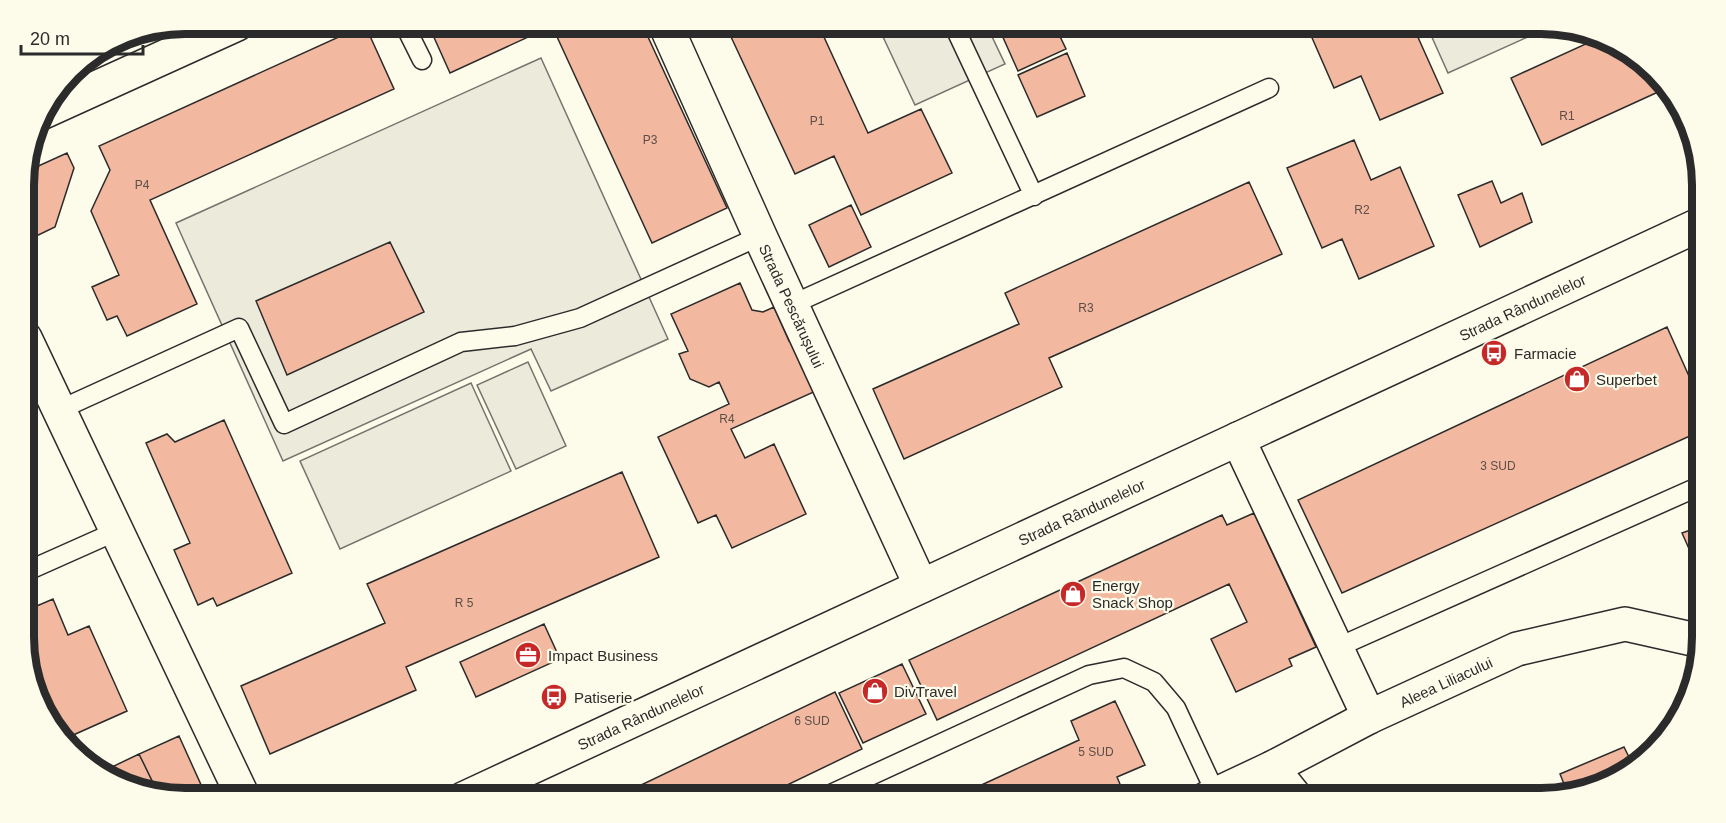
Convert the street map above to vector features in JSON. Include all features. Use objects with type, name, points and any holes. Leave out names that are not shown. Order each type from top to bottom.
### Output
[{"type":"street","points":[[58,105],[215,34]]},
{"type":"street","name":"Strada Pescărușului","points":[[669,34],[921,586]]},
{"type":"street","name":"Strada Rândunelelor","points":[[487,788],[1692,228]]},
{"type":"street","points":[[35,358],[239,788]]},
{"type":"street","points":[[1238,439],[1369,717]]},
{"type":"street","name":"Aleea Liliacului","points":[[1228,788],[1369,717],[1517,649],[1625,624],[1692,639]]},
{"type":"street","points":[[1272,768],[1288,788]]},
{"type":"lane","points":[[409,34],[422,60]]},
{"type":"lane","points":[[958,34],[1034,196]]},
{"type":"lane","points":[[791,305],[1269,88]]},
{"type":"lane","points":[[59,410],[239,328],[284,424],[461,342],[515,336],[580,318],[760,236]]},
{"type":"lane","points":[[1336,648],[1692,490]]},
{"type":"lane","points":[[34,568],[117,531]]},
{"type":"lane","points":[[844,788],[1089,675],[1124,668],[1154,682],[1176,708],[1208,788]]},
{"type":"shaded area","points":[[882,34],[991,34],[1005,64],[915,105]]},
{"type":"shaded area","points":[[1430,34],[1534,34],[1448,73]]},
{"type":"shaded area","points":[[541,58],[668,339],[551,391],[531,349],[283,461],[176,223]]},
{"type":"shaded area","points":[[528,362],[566,446],[516,469],[477,385]]},
{"type":"shaded area","points":[[471,383],[511,471],[340,549],[300,461]]},
{"type":"building","points":[[345,34],[369,34],[394,89],[150,200],[197,304],[127,336],[117,316],[107,320],[92,287],[119,275],[91,211],[110,170],[99,146]]},
{"type":"building","points":[[432,34],[535,34],[450,73]]},
{"type":"building","points":[[556,34],[647,34],[727,208],[652,243]]},
{"type":"building","points":[[730,34],[823,34],[868,133],[921,109],[952,173],[861,215],[834,156],[795,174]]},
{"type":"building","points":[[1001,34],[1059,34],[1066,49],[1018,71]]},
{"type":"building","points":[[1310,34],[1416,34],[1443,93],[1380,120],[1361,76],[1334,88]]},
{"type":"building","points":[[1588,43],[1616,55],[1633,66],[1659,92],[1542,145],[1511,78]]},
{"type":"building","points":[[1067,53],[1085,96],[1037,117],[1018,75]]},
{"type":"building","points":[[1354,140],[1371,180],[1400,167],[1434,246],[1359,279],[1342,239],[1322,248],[1287,168]]},
{"type":"building","points":[[67,153],[74,168],[55,227],[35,237],[35,175],[36,167]]},
{"type":"building","points":[[1492,181],[1501,203],[1522,193],[1532,222],[1480,247],[1458,195]]},
{"type":"building","points":[[1249,182],[1282,254],[1049,358],[1062,387],[904,459],[873,389],[1019,324],[1005,293]]},
{"type":"building","points":[[851,205],[871,247],[829,267],[809,225]]},
{"type":"building","points":[[390,242],[424,312],[287,375],[256,301]]},
{"type":"building","points":[[740,283],[752,310],[763,312],[774,307],[816,391],[731,429],[745,458],[774,444],[806,514],[732,548],[716,515],[698,523],[658,437],[729,404],[719,382],[709,387],[690,379],[679,354],[688,351],[671,314]]},
{"type":"building","points":[[1667,327],[1692,383],[1692,435],[1342,593],[1298,500]]},
{"type":"building","points":[[224,420],[292,573],[217,606],[213,598],[198,605],[174,550],[190,543],[146,443],[167,434],[175,442]]},
{"type":"building","points":[[622,472],[659,557],[406,667],[416,690],[270,754],[241,686],[385,623],[367,584]]},
{"type":"building","points":[[1254,513],[1316,647],[1289,659],[1292,666],[1236,692],[1211,639],[1247,622],[1229,584],[937,720],[909,660],[1222,515],[1227,525]]},
{"type":"building","points":[[1692,530],[1692,556],[1682,533]]},
{"type":"building","points":[[53,599],[68,635],[89,626],[127,711],[71,736],[66,730],[46,695],[40,677],[34,638],[34,607]]},
{"type":"building","points":[[544,624],[560,659],[476,697],[460,662]]},
{"type":"building","points":[[902,664],[926,714],[863,743],[839,693]]},
{"type":"building","points":[[835,692],[862,749],[781,788],[635,788]]},
{"type":"building","points":[[1115,701],[1145,765],[1117,777],[1122,788],[975,788],[1079,740],[1071,721]]},
{"type":"building","points":[[179,736],[202,788],[154,786],[139,754]]},
{"type":"building","points":[[1624,747],[1629,757],[1636,754],[1607,773],[1570,786],[1565,787],[1560,774]]},
{"type":"building","points":[[139,754],[154,786],[128,777],[116,771],[114,766]]},
{"type":"place","name":"Farmacie","points":[[1494,353]]},
{"type":"place","name":"Superbet","points":[[1577,379]]},
{"type":"place","name":"Energy Snack Shop","points":[[1073,594]]},
{"type":"place","name":"Impact Business","points":[[528,655]]},
{"type":"place","name":"DivTravel","points":[[875,691]]},
{"type":"place","name":"Patiserie","points":[[554,697]]}]
